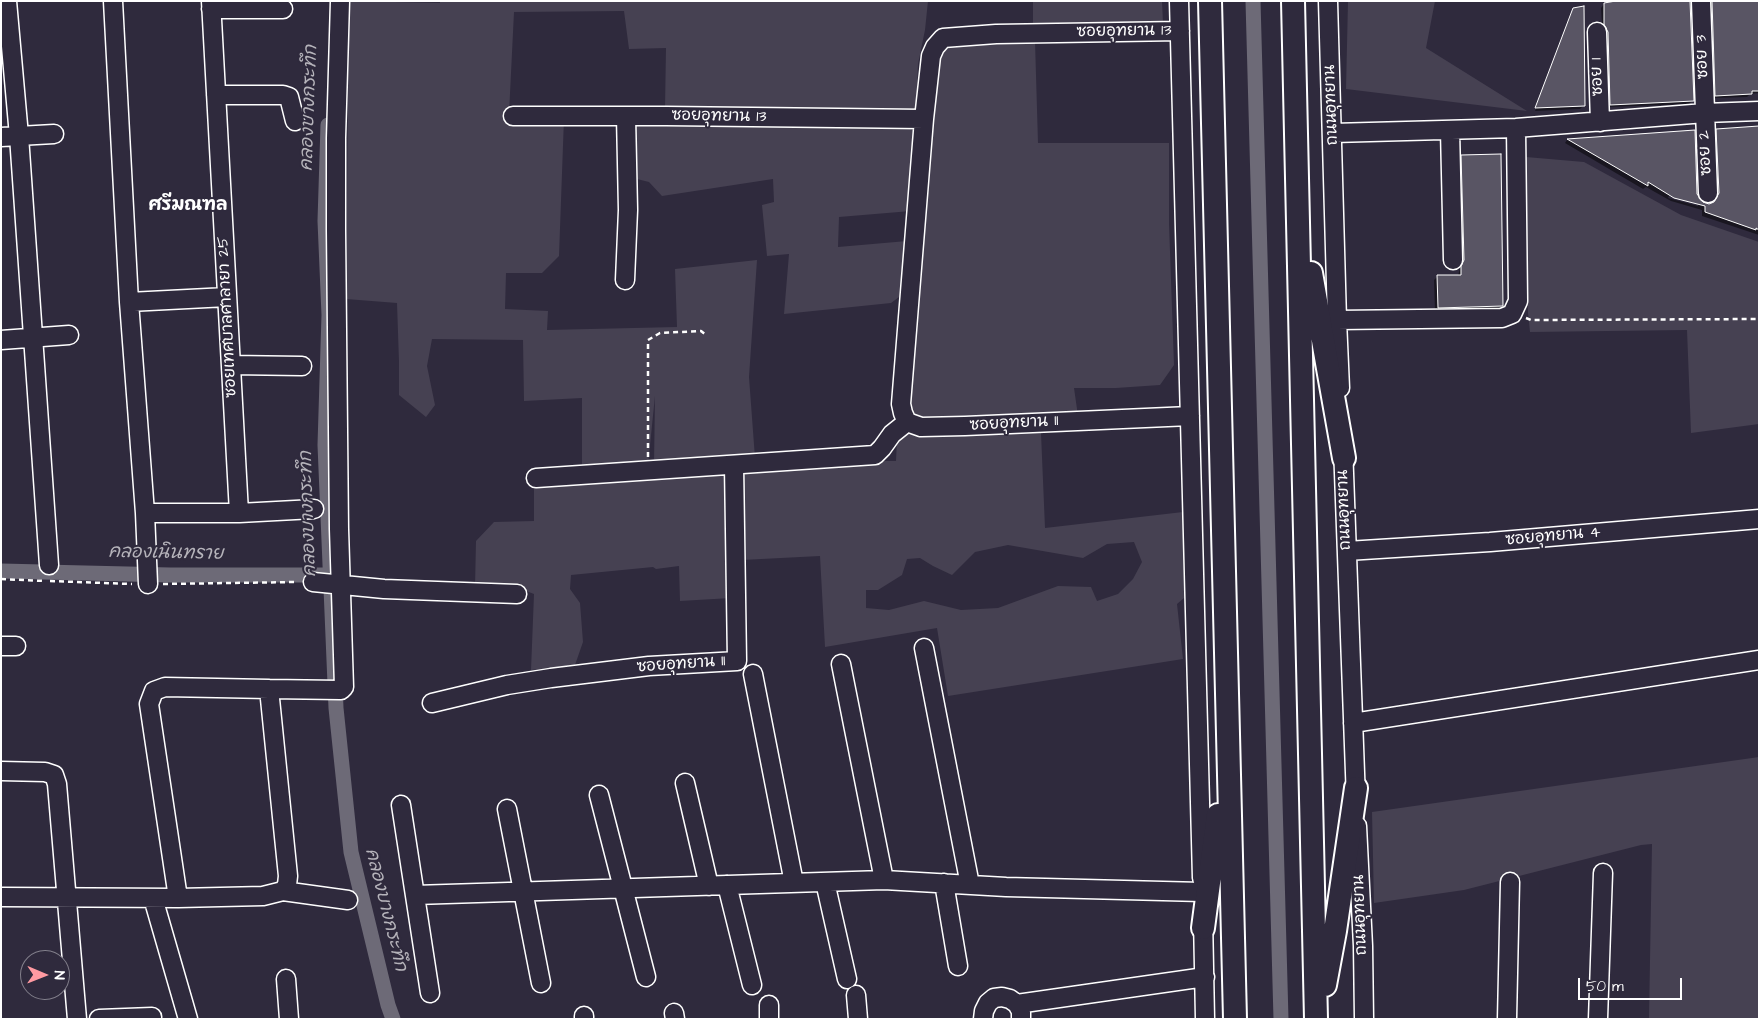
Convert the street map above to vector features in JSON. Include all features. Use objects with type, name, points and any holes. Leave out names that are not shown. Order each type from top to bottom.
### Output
[{"type":"main road","points":[[1293,1],[1317,1019]]},
{"type":"main road","points":[[1210,3],[1235,1019]]},
{"type":"main road","points":[[1296,163],[1311,278],[1344,458]]},
{"type":"main road","points":[[1203,928],[1217,825],[1227,712]]},
{"type":"main road","points":[[1317,1019],[1335,931],[1356,788]]},
{"type":"street","points":[[7,1],[19,136],[49,565]]},
{"type":"street","points":[[113,1],[129,302],[148,578]]},
{"type":"street","points":[[178,898],[149,704],[154,691],[165,687],[336,690],[344,687],[338,584],[336,138],[340,1]]},
{"type":"street","points":[[1179,1],[1201,797],[1205,1019]]},
{"type":"street","name":"ถนนอุทยาน","points":[[1328,1],[1333,132],[1336,320],[1344,458],[1363,946],[1364,1019]]},
{"type":"street","name":"ซอย 3","points":[[1701,1],[1705,112]]},
{"type":"street","points":[[211,5],[283,9]]},
{"type":"street","name":"ซอยเทศบาลศาลายา 25","points":[[211,5],[239,513]]},
{"type":"street","name":"ซอยอุทยาน 13","points":[[907,422],[901,404],[924,119],[931,56],[935,47],[943,38],[996,34],[1180,31]]},
{"type":"street","name":"ซอย 1","points":[[1597,32],[1600,122]]},
{"type":"street","points":[[216,95],[283,95],[289,97],[295,121]]},
{"type":"street","points":[[1333,132],[1516,128],[1705,112],[1759,111]]},
{"type":"street","name":"ซอย 2","points":[[1705,112],[1708,192]]},
{"type":"street","name":"ซอยอุทยาน 13","points":[[513,116],[924,119]]},
{"type":"street","points":[[625,280],[628,210],[626,116]]},
{"type":"street","points":[[1336,320],[1502,318],[1512,314],[1518,301],[1516,128]]},
{"type":"street","points":[[1450,130],[1453,260]]},
{"type":"street","points":[[1,138],[54,134]]},
{"type":"street","points":[[129,302],[227,297]]},
{"type":"street","points":[[1,340],[69,335]]},
{"type":"street","points":[[231,365],[302,366]]},
{"type":"street","name":"ซอยอุทยาน 11","points":[[907,422],[920,427],[1190,416]]},
{"type":"street","points":[[536,478],[875,455],[892,434],[907,422]]},
{"type":"street","name":"ซอยอุทยาน 11","points":[[432,703],[507,685],[551,678],[649,666],[737,661],[734,465]]},
{"type":"street","points":[[144,513],[239,513],[314,509]]},
{"type":"street","name":"ซอยอุทยาน 4","points":[[1347,551],[1490,542],[1759,519]]},
{"type":"street","points":[[313,582],[384,589],[517,594]]},
{"type":"street","points":[[924,648],[970,885]]},
{"type":"street","points":[[1353,723],[1759,660]]},
{"type":"street","points":[[841,664],[884,880]]},
{"type":"street","points":[[753,674],[794,884]]},
{"type":"street","points":[[269,689],[288,876],[287,885],[283,891]]},
{"type":"street","points":[[1,771],[45,772],[54,775],[57,784],[77,1019]]},
{"type":"street","points":[[685,783],[709,886]]},
{"type":"street","points":[[599,795],[646,976]]},
{"type":"street","points":[[401,805],[430,993]]},
{"type":"street","points":[[507,809],[541,983]]},
{"type":"street","points":[[1598,1019],[1603,873]]},
{"type":"street","points":[[415,895],[884,880],[970,885],[1202,892]]},
{"type":"street","points":[[825,882],[847,979]]},
{"type":"street","points":[[1507,1019],[1510,882]]},
{"type":"street","points":[[944,883],[958,966]]},
{"type":"street","points":[[727,886],[752,985]]},
{"type":"street","points":[[1,897],[178,898],[263,896],[283,891],[348,900]]},
{"type":"street","points":[[153,898],[188,1019]]},
{"type":"street","points":[[984,1019],[984,1010],[994,998],[1010,999],[1019,1011],[1205,977]]},
{"type":"street","points":[[286,980],[289,1019]]},
{"type":"street","points":[[856,995],[858,1019]]},
{"type":"street","points":[[99,1019],[152,1017]]},
{"type":"path","points":[[1512,314],[1531,320],[1759,319]]},
{"type":"path","points":[[648,471],[648,340],[660,333],[700,331],[706,335]]},
{"type":"shaded area","points":[[349,1],[440,3],[440,1],[928,1],[925,30],[918,64],[916,113],[665,108],[666,48],[629,49],[624,11],[514,12],[509,114],[564,118],[559,256],[542,273],[506,273],[505,309],[548,311],[547,330],[677,327],[675,269],[757,260],[749,377],[755,458],[654,464],[655,396],[648,465],[582,467],[582,398],[524,401],[523,340],[432,339],[427,366],[435,405],[426,417],[399,395],[397,303],[346,299]]},
{"type":"shaded area","points":[[1033,1],[1162,1],[1163,23],[1033,25]]},
{"type":"shaded area","points":[[1348,1],[1435,1],[1426,48],[1527,111],[1346,89]]},
{"type":"shaded area","points":[[1035,41],[1038,143],[1169,143],[1169,223],[1174,365],[1160,385],[1074,388],[1078,416],[915,420],[908,411],[921,246],[940,54],[950,43]]},
{"type":"shaded area","points":[[634,121],[898,125],[913,130],[911,211],[839,217],[838,247],[907,241],[903,294],[891,303],[784,314],[789,254],[767,256],[762,205],[774,202],[773,179],[662,196],[649,182],[637,179]]},
{"type":"shaded area","points":[[1526,157],[1584,162],[1681,215],[1759,242],[1759,424],[1691,433],[1687,330],[1530,332],[1528,313]]},
{"type":"shaded area","points":[[1041,433],[1045,528],[1183,512],[1184,598],[1177,604],[1183,659],[948,696],[937,628],[825,647],[820,556],[742,560],[742,471],[821,461],[896,461],[897,440],[904,434]],"holes":[[[1134,542],[1142,562],[1133,579],[1118,594],[1097,601],[1091,587],[1058,586],[998,608],[961,610],[924,601],[889,610],[866,608],[866,590],[878,590],[902,575],[907,559],[920,558],[952,575],[975,552],[1008,545],[1083,558],[1107,544]]]},
{"type":"shaded area","points":[[723,470],[728,482],[731,598],[680,601],[679,566],[571,575],[570,589],[580,603],[583,642],[575,665],[531,670],[534,594],[518,588],[475,587],[476,541],[494,522],[534,521],[534,484]]},
{"type":"shaded area","points":[[1759,757],[1759,1019],[1649,1019],[1652,844],[1641,845],[1464,890],[1374,903],[1372,812]]},
{"type":"building","points":[[1616,1],[1690,1],[1694,101],[1610,105],[1608,32],[1604,25],[1604,3]]},
{"type":"building","points":[[1712,1],[1759,1],[1759,91],[1752,91],[1752,94],[1715,96]]},
{"type":"building","points":[[1584,6],[1585,106],[1535,108],[1573,8]]},
{"type":"building","points":[[1759,126],[1759,230],[1705,212],[1705,206],[1674,198],[1648,182],[1648,186],[1567,139],[1695,130],[1697,194],[1703,202],[1709,204],[1714,202],[1719,193],[1716,129]]},
{"type":"building","points":[[1501,154],[1503,306],[1438,308],[1437,275],[1461,275],[1461,266],[1464,260],[1461,155]]},
{"type":"waterway","points":[[1253,1],[1281,1019]]},
{"type":"waterway","name":"คลองบางกระทึก","points":[[328,125],[325,221],[329,315],[325,445],[336,708],[351,852],[393,1019]]},
{"type":"waterway","name":"คลองเนินทราย","points":[[1,571],[170,575],[327,575]]},
{"type":"district","name":"ศรีมณฑล","points":[[188,206]]}]
